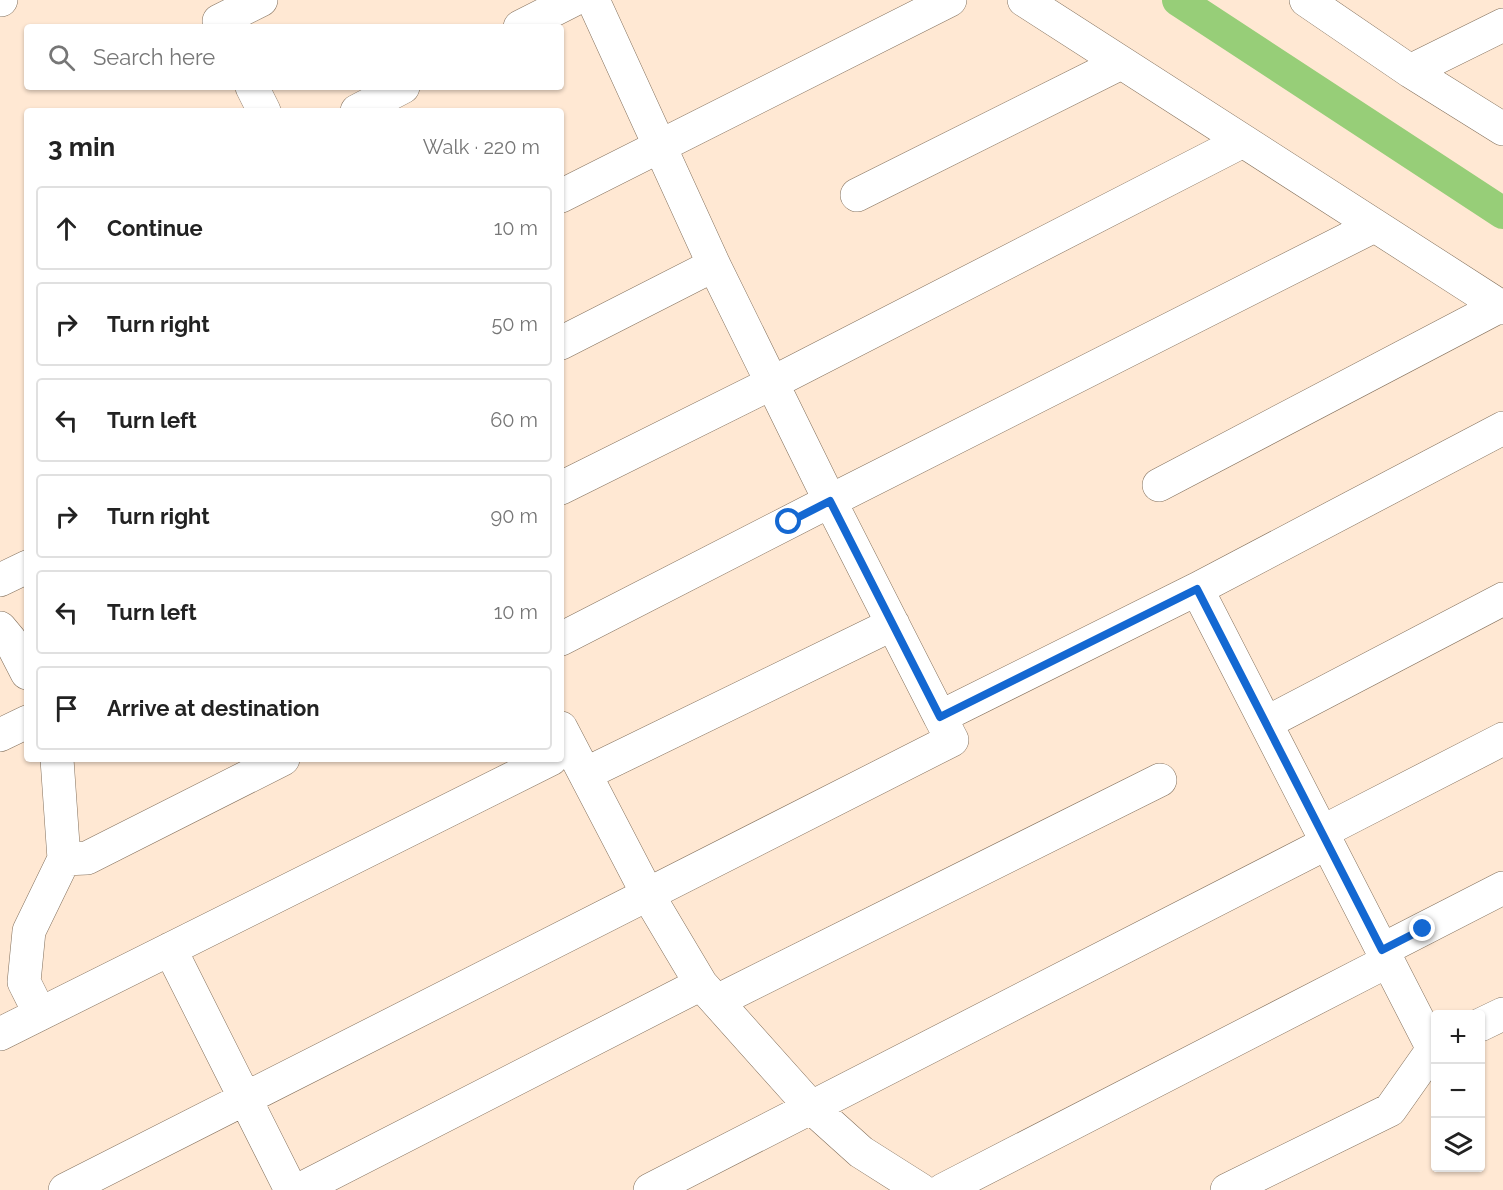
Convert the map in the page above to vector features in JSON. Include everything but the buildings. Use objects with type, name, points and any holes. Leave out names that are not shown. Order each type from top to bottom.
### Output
[{"type":"street","points":[[216,16],[261,0]]},
{"type":"street","points":[[526,24],[573,0]]},
{"type":"street","points":[[66,1190],[952,740],[830,501],[714,264],[593,0]]},
{"type":"street","points":[[564,195],[950,0]]},
{"type":"street","points":[[1024,0],[1502,307]]},
{"type":"street","points":[[1306,0],[1410,71],[1503,129]]},
{"type":"street","points":[[1410,71],[1503,25]]},
{"type":"street","points":[[857,195],[1121,63]]},
{"type":"street","points":[[254,90],[262,108]]},
{"type":"street","points":[[363,108],[397,90]]},
{"type":"street","points":[[564,487],[1243,141]]},
{"type":"street","points":[[564,637],[1374,226]]},
{"type":"street","points":[[564,341],[714,264]]},
{"type":"street","points":[[1159,485],[1502,307]]},
{"type":"street","points":[[940,717],[1197,589],[1503,428]]},
{"type":"street","points":[[0,580],[24,568]]},
{"type":"street","points":[[1197,589],[1431,1042]]},
{"type":"street","points":[[1266,723],[1503,599]]},
{"type":"street","points":[[893,624],[566,753],[648,895],[709,992],[811,1107],[861,1152],[921,1190]]},
{"type":"street","points":[[0,628],[10,640],[24,668]]},
{"type":"street","points":[[0,735],[24,723]]},
{"type":"street","points":[[650,1190],[1325,837],[1503,739]]},
{"type":"street","points":[[40,1014],[24,982],[28,931],[64,859],[57,762]]},
{"type":"street","points":[[64,859],[87,858],[277,762]]},
{"type":"street","points":[[0,1034],[548,762]]},
{"type":"street","points":[[299,1190],[709,992],[1160,780]]},
{"type":"street","points":[[943,1190],[1385,956],[1503,888]]},
{"type":"street","points":[[170,949],[291,1190]]},
{"type":"street","points":[[1485,1023],[1503,1014]]},
{"type":"street","points":[[1227,1190],[1390,1110],[1431,1052]]},
{"type":"waterway","points":[[1178,0],[1503,213]]},
{"type":"route","points":[[789,522],[830,501],[940,717],[1197,589],[1382,950],[1423,929]]}]
